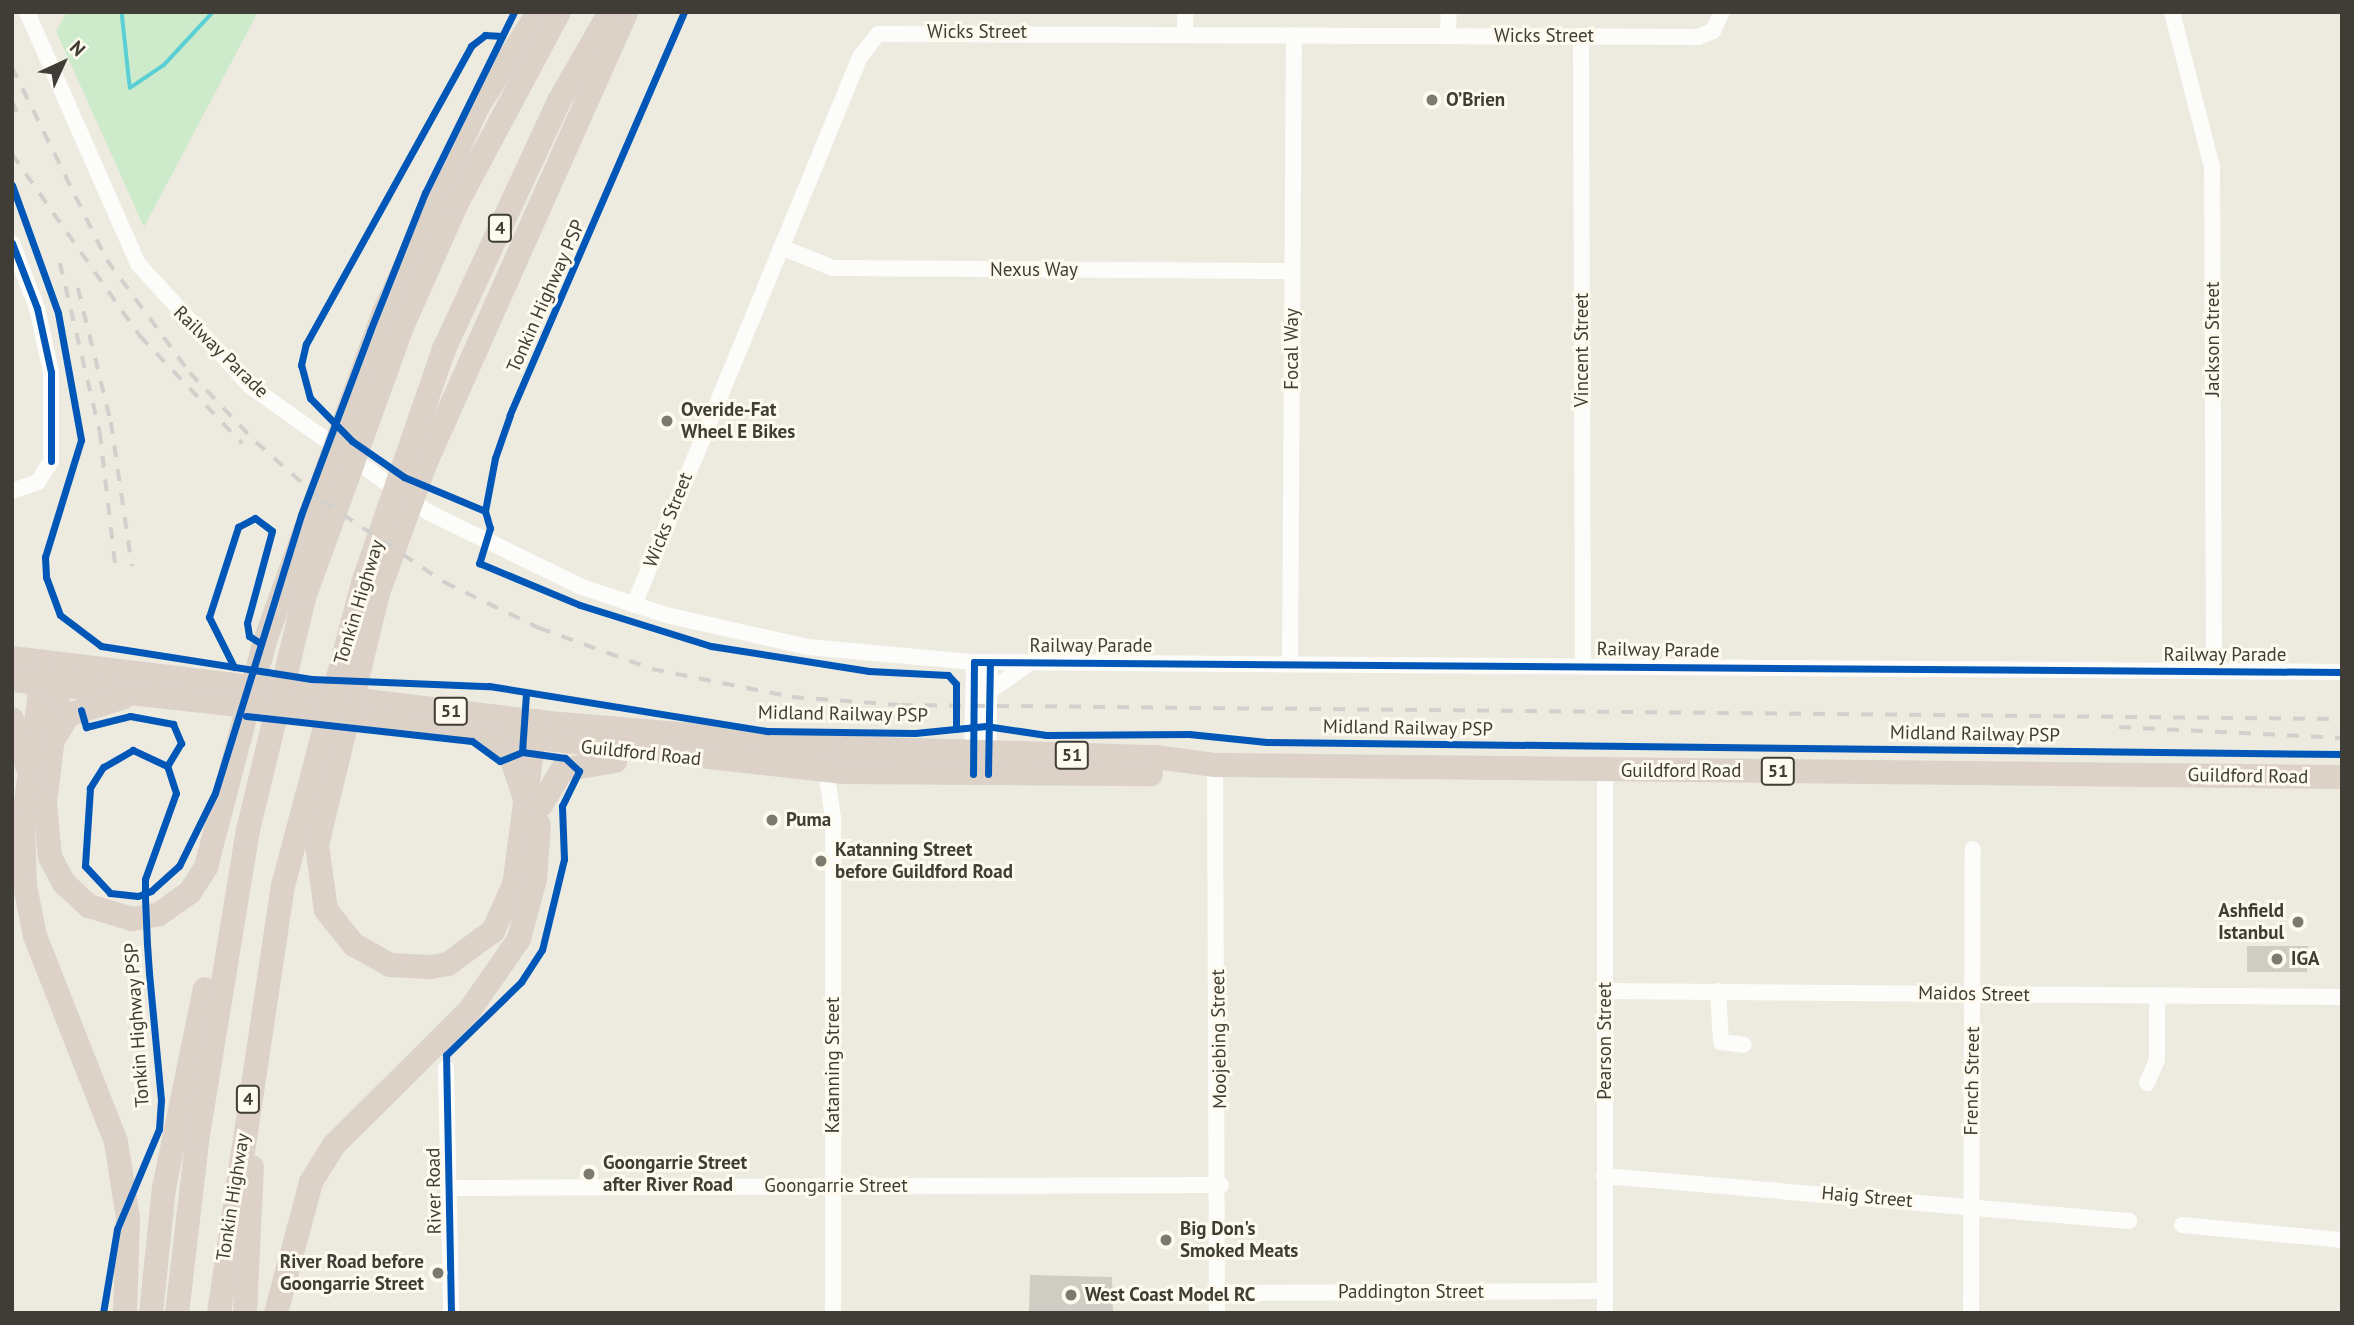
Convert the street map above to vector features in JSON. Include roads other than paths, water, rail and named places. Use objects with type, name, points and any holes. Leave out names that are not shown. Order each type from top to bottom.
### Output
[{"type":"highway","points":[[357,414],[449,165],[478,106],[539,12]]},
{"type":"highway","name":"Tonkin Highway","points":[[177,1313],[198,1135],[248,830],[293,642],[306,559],[357,414],[457,203],[559,12]]},
{"type":"highway","name":"Tonkin Highway","points":[[219,1313],[283,886],[324,757],[370,588],[476,278],[559,101],[610,12]]},
{"type":"highway","points":[[417,457],[626,12]]},
{"type":"highway","points":[[52,673],[52,746],[46,842],[56,872],[89,906],[132,919],[174,905],[200,881],[215,844],[234,746],[265,641],[306,559]]},
{"type":"highway","name":"Guildford Road","points":[[12,658],[52,673],[129,695],[484,735],[541,732],[657,756],[980,764],[1156,774],[1188,764],[2342,777]]},
{"type":"highway","points":[[52,673],[23,825],[25,886],[34,936],[116,1142],[128,1218],[125,1313]]},
{"type":"highway","name":"Guildford Road","points":[[12,680],[52,673],[541,732],[835,760]]},
{"type":"highway","points":[[52,746],[68,715],[129,695]]},
{"type":"highway","points":[[12,719],[31,780]]},
{"type":"highway","points":[[276,1313],[311,1182],[363,1109],[498,976],[528,909],[541,732]]},
{"type":"highway","points":[[484,735],[511,757],[535,808]]},
{"type":"highway","points":[[324,757],[317,881],[337,928],[390,965],[448,964],[493,931],[514,885],[535,808],[562,771],[657,756]]},
{"type":"highway","name":"Tonkin Highway","points":[[151,1313],[164,1188],[225,883],[248,830]]},
{"type":"highway","points":[[245,1313],[260,1027]]},
{"type":"street","name":"Railway Parade","points":[[27,12],[138,264],[250,386],[428,512],[582,587],[634,605],[808,647],[982,662],[2342,672]]},
{"type":"street","points":[[1185,12],[1185,33]]},
{"type":"street","points":[[1448,35],[1449,12]]},
{"type":"street","name":"Wicks Street","points":[[634,605],[860,57],[878,34],[1185,33],[1698,37],[1713,31],[1722,12]]},
{"type":"street","name":"Jackson Street","points":[[2172,12],[2212,167],[2214,671]]},
{"type":"street","name":"Focal Way","points":[[1290,663],[1294,35]]},
{"type":"street","name":"Vincent Street","points":[[1581,36],[1583,665]]},
{"type":"street","points":[[12,243],[37,308],[51,372],[51,461],[38,482],[12,491]]},
{"type":"street","name":"Nexus Way","points":[[781,247],[832,268],[1292,271]]},
{"type":"street","points":[[980,764],[986,694],[982,662]]},
{"type":"street","points":[[980,764],[982,662]]},
{"type":"street","points":[[986,694],[1034,662]]},
{"type":"street","name":"Katanning Street","points":[[833,1313],[835,760]]},
{"type":"street","name":"Moojebing Street","points":[[1215,765],[1221,1185],[1217,1313]]},
{"type":"street","name":"Pearson Street","points":[[1605,770],[1605,1313]]},
{"type":"street","name":"French Street","points":[[1971,1313],[1973,849]]},
{"type":"street","name":"Maidos Street","points":[[1605,991],[2342,997]]},
{"type":"street","points":[[1718,991],[1721,1042],[1744,1045]]},
{"type":"street","points":[[2147,1083],[2157,1060],[2157,995]]},
{"type":"street","name":"River Road","points":[[446,1068],[451,1313]]},
{"type":"street","name":"Haig Street","points":[[1604,1176],[2129,1221]]},
{"type":"street","name":"Goongarrie Street","points":[[450,1188],[1221,1185]]},
{"type":"street","points":[[2182,1225],[2342,1240]]},
{"type":"street","name":"Paddington Street","points":[[1216,1293],[1605,1291]]},
{"type":"waterway","points":[[122,12],[130,86]]},
{"type":"waterway","points":[[130,88],[164,65],[213,12]]},
{"type":"railway","points":[[12,67],[107,260],[190,373],[256,442],[323,501],[444,582],[539,628],[652,669],[792,697],[901,705],[2342,719]]},
{"type":"railway","points":[[12,101],[20,119]]},
{"type":"railway","points":[[12,154],[140,336],[242,443]]},
{"type":"railway","points":[[60,263],[100,432],[116,570]]},
{"type":"railway","points":[[78,288],[111,422],[132,566]]},
{"type":"railway","points":[[2119,727],[2342,738]]},
{"type":"place","name":"O’Brien","points":[[1432,100]]},
{"type":"place","name":"Overide-Fat Wheel E Bikes","points":[[667,421]]},
{"type":"place","name":"Puma","points":[[772,820]]},
{"type":"place","name":"Katanning Street before Guildford Road","points":[[821,861]]},
{"type":"place","name":"Ashfield Istanbul","points":[[2298,922]]},
{"type":"place","name":"IGA","points":[[2277,959]]},
{"type":"place","name":"Goongarrie Street after River Road","points":[[589,1174]]},
{"type":"place","name":"Big Don's Smoked Meats","points":[[1166,1240]]},
{"type":"place","name":"River Road before Goongarrie Street","points":[[438,1273]]},
{"type":"place","name":"West Coast Model RC","points":[[1071,1295]]}]
